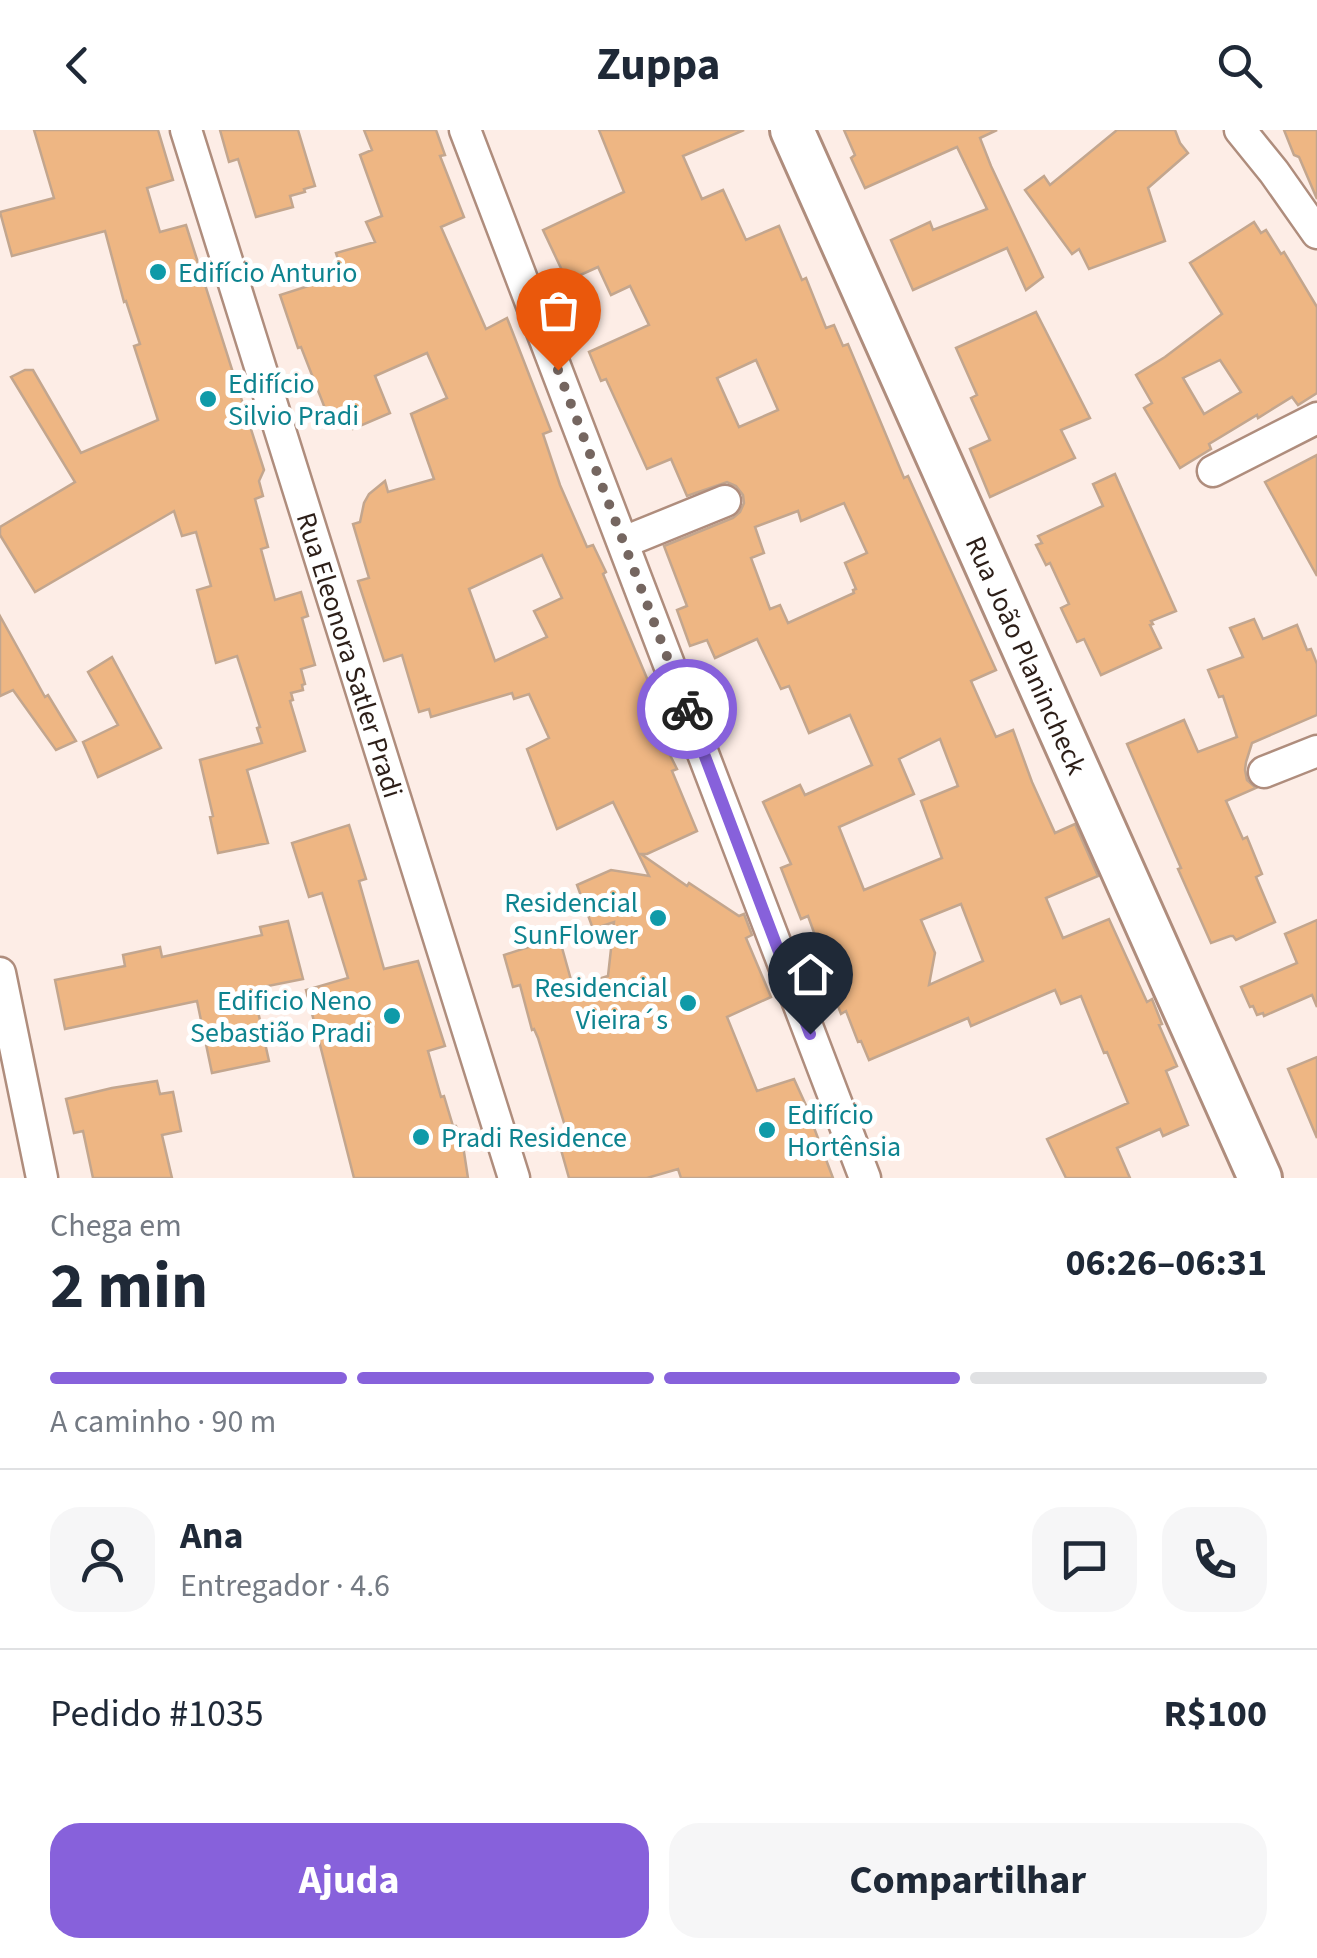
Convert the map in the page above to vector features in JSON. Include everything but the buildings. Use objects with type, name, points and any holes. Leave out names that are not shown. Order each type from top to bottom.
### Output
[{"type":"main road","name":"Rua João Planincheck","points":[[792,130],[1260,1178]]},
{"type":"street","name":"Rua Eleonora Satler Pradi","points":[[186,130],[514,1178]]},
{"type":"street","points":[[465,130],[865,1178]]},
{"type":"street","points":[[1240,130],[1317,234]]},
{"type":"street","points":[[1213,471],[1317,418]]},
{"type":"street","points":[[624,542],[726,500]]},
{"type":"street","points":[[1264,772],[1317,751]]},
{"type":"street","points":[[0,973],[42,1178]]},
{"type":"way so far","points":[[558,370],[687,709]]},
{"type":"place","name":"Edifício Anturio","points":[[158,272]]},
{"type":"place","name":"Edifício Silvio Pradi","points":[[208,399]]},
{"type":"place","name":"Residencial SunFlower","points":[[658,918]]},
{"type":"place","name":"Residencial Vieira´s","points":[[688,1003]]},
{"type":"place","name":"Edificio Neno Sebastião Pradi","points":[[392,1016]]},
{"type":"place","name":"Edifício Hortênsia","points":[[767,1130]]},
{"type":"place","name":"Pradi Residence","points":[[421,1137]]},
{"type":"route","points":[[687,709],[810,1034]]}]
